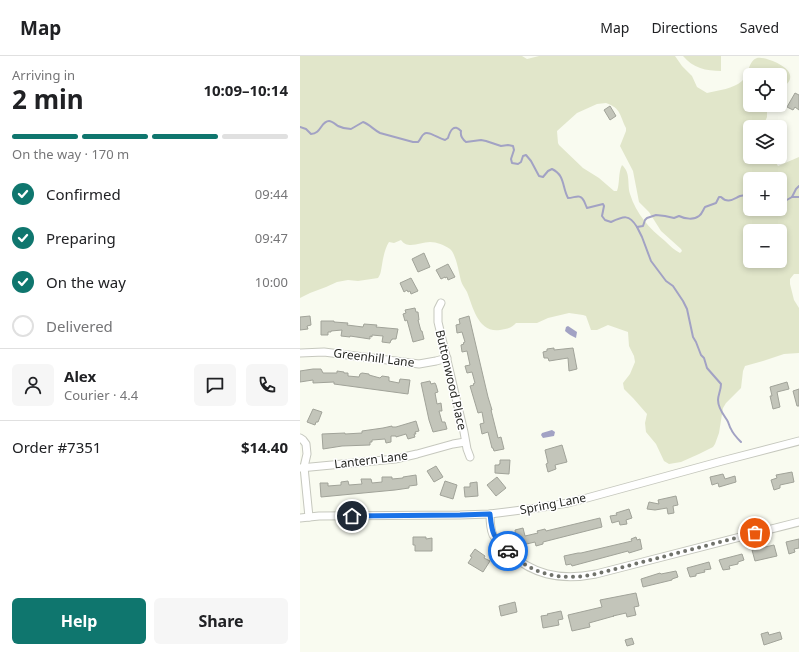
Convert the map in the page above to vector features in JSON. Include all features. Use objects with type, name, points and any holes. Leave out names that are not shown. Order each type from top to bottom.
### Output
[{"type":"street","name":"Buttonwood Place","points":[[441,303],[438,309],[438,322],[464,432],[465,442],[470,457]]},
{"type":"street","name":"Greenhill Lane","points":[[300,353],[324,352],[419,364],[447,358]]},
{"type":"street","points":[[300,438],[306,444],[307,454],[302,467],[309,517]]},
{"type":"street","name":"Spring Lane","points":[[300,518],[465,515],[490,514],[530,509],[568,502],[799,441]]},
{"type":"street","name":"Lantern Lane","points":[[302,467],[395,459],[465,442]]},
{"type":"street","points":[[490,514],[491,530],[495,538],[514,557],[535,570],[552,575],[568,577],[596,574],[799,522]]},
{"type":"green space","points":[[300,56],[522,56],[527,59],[539,56],[675,56],[692,76],[697,87],[707,93],[734,86],[743,80],[743,112],[767,112],[766,120],[743,120],[743,164],[777,164],[778,166],[787,164],[787,162],[799,157],[799,274],[794,274],[790,279],[790,284],[794,300],[799,308],[799,353],[784,354],[745,366],[741,388],[723,408],[719,433],[713,447],[681,462],[669,464],[664,461],[656,444],[646,432],[645,423],[647,414],[624,389],[623,383],[630,374],[635,362],[629,346],[628,332],[608,325],[597,330],[591,330],[586,316],[569,313],[548,318],[537,323],[516,323],[507,329],[502,330],[493,330],[486,327],[481,323],[474,311],[467,292],[461,282],[452,251],[445,246],[430,242],[407,245],[401,240],[394,243],[389,242],[385,250],[381,272],[378,278],[337,282],[300,298]],"holes":[[[606,103],[615,107],[621,116],[626,128],[620,146],[633,171],[639,202],[649,212],[661,231],[681,249],[682,251],[680,253],[672,248],[654,231],[636,208],[629,190],[628,175],[622,165],[617,191],[614,191],[599,178],[583,168],[558,143],[557,131],[577,113],[597,104]]]},
{"type":"green space","points":[[683,56],[721,56],[721,71],[700,68],[695,66]]},
{"type":"green space","points":[[757,58],[776,62],[786,68],[749,68],[752,62]]},
{"type":"green space","points":[[787,69],[790,75],[787,84]]},
{"type":"water","points":[[568,326],[577,332],[576,338],[565,331],[566,327]]},
{"type":"water","points":[[552,430],[555,432],[554,436],[543,438],[541,435],[542,433]]},
{"type":"building","points":[[795,93],[799,95],[799,110],[795,107],[793,110],[787,107]]},
{"type":"building","points":[[610,106],[616,116],[610,120],[604,110]]},
{"type":"building","points":[[424,253],[430,267],[418,272],[412,259]]},
{"type":"building","points":[[448,264],[455,277],[448,280],[447,277],[441,279],[436,270]]},
{"type":"building","points":[[411,278],[418,291],[411,294],[410,291],[408,292],[407,290],[404,292],[400,283]]},
{"type":"building","points":[[415,308],[416,312],[418,312],[418,320],[424,339],[413,342],[407,320],[405,321],[403,314],[406,313],[405,310]]},
{"type":"building","points":[[310,316],[311,325],[307,326],[308,329],[300,330],[300,317]]},
{"type":"building","points":[[469,316],[498,438],[501,437],[504,449],[494,451],[488,432],[482,434],[480,424],[484,423],[482,412],[478,413],[470,386],[474,385],[473,384],[475,383],[472,372],[467,373],[465,366],[470,365],[467,351],[462,352],[461,345],[465,342],[462,332],[457,333],[456,325],[460,324],[459,319]]},
{"type":"building","points":[[321,321],[348,323],[347,325],[363,327],[364,324],[377,325],[376,327],[398,329],[396,339],[392,339],[390,343],[382,342],[383,336],[372,335],[372,337],[370,336],[370,339],[341,336],[342,330],[328,332],[328,335],[321,335]]},
{"type":"building","points":[[554,348],[554,350],[573,348],[577,369],[569,371],[568,358],[549,361],[548,358],[544,358],[543,352],[547,351],[547,349]]},
{"type":"building","points":[[321,369],[323,373],[337,373],[337,371],[344,372],[348,373],[348,376],[359,377],[362,373],[380,378],[382,376],[389,377],[389,381],[399,383],[400,379],[410,380],[408,394],[334,384],[334,382],[313,383],[313,380],[300,382],[300,371]]},
{"type":"building","points":[[430,381],[431,384],[435,383],[436,385],[438,392],[435,393],[437,404],[441,403],[442,411],[439,411],[442,422],[445,422],[447,429],[433,432],[421,383]]},
{"type":"building","points":[[787,382],[789,389],[777,392],[780,407],[773,409],[770,396],[772,396],[770,387]]},
{"type":"building","points":[[799,389],[799,406],[797,406],[793,391]]},
{"type":"building","points":[[313,409],[322,412],[318,422],[316,422],[315,425],[307,422]]},
{"type":"building","points":[[416,421],[419,431],[415,432],[415,437],[408,439],[406,434],[396,437],[391,436],[391,442],[386,443],[385,439],[372,440],[370,445],[342,446],[323,449],[322,434],[362,433],[362,431],[392,426],[396,427]]},
{"type":"building","points":[[562,445],[567,462],[555,465],[556,469],[548,472],[546,464],[548,463],[545,450]]},
{"type":"building","points":[[500,460],[510,460],[509,474],[495,473],[495,465],[500,464]]},
{"type":"building","points":[[436,466],[443,477],[434,482],[427,471]]},
{"type":"building","points":[[792,472],[794,482],[780,485],[780,488],[774,490],[771,480],[777,478],[776,475]]},
{"type":"building","points":[[723,474],[725,479],[735,476],[736,482],[719,487],[718,483],[712,485],[710,477]]},
{"type":"building","points":[[416,475],[417,485],[409,486],[409,488],[321,497],[320,483],[328,483],[328,486],[341,485],[341,482],[348,481],[349,485],[362,484],[361,479],[371,479],[372,483],[382,482],[382,477],[392,477],[392,479]]},
{"type":"building","points":[[497,477],[506,488],[496,496],[487,485]]},
{"type":"building","points":[[445,481],[457,485],[453,499],[440,495]]},
{"type":"building","points":[[477,482],[478,496],[465,497],[464,487],[470,487],[470,483]]},
{"type":"building","points":[[676,496],[678,505],[673,506],[674,513],[668,514],[667,508],[655,510],[647,509],[649,502],[659,504],[658,500]]},
{"type":"building","points":[[629,509],[632,518],[626,520],[627,524],[620,525],[619,521],[612,523],[610,516],[617,515],[616,513]]},
{"type":"building","points":[[600,518],[602,527],[543,542],[543,544],[536,546],[535,542],[518,546],[516,541],[515,530],[523,528],[525,536],[538,533],[537,531],[545,529],[546,531]]},
{"type":"building","points":[[413,537],[426,537],[426,539],[432,538],[432,551],[415,551]]},
{"type":"building","points":[[636,537],[637,540],[640,539],[642,549],[629,553],[628,551],[572,566],[571,564],[566,565],[564,556],[632,541],[631,539]]},
{"type":"building","points":[[799,539],[799,548],[794,549],[795,552],[789,554],[786,542]]},
{"type":"building","points":[[774,545],[777,556],[755,561],[752,550]]},
{"type":"building","points":[[475,549],[485,556],[484,558],[490,561],[483,572],[468,563],[472,557],[470,556]]},
{"type":"building","points":[[742,554],[744,560],[738,562],[738,564],[729,566],[730,569],[723,570],[719,560]]},
{"type":"building","points":[[709,562],[711,569],[704,570],[705,572],[690,577],[687,568]]},
{"type":"building","points":[[676,571],[678,577],[672,580],[643,587],[641,579],[660,573]]},
{"type":"building","points":[[636,593],[639,606],[634,607],[636,615],[627,617],[626,613],[613,616],[589,623],[590,627],[572,631],[568,615],[602,607],[600,600]]},
{"type":"building","points":[[515,602],[517,612],[501,616],[499,606]]},
{"type":"building","points":[[561,611],[563,619],[558,620],[559,625],[543,628],[541,616]]},
{"type":"building","points":[[768,632],[769,635],[780,632],[782,639],[764,645],[761,634]]},
{"type":"building","points":[[632,638],[634,644],[627,646],[625,640]]},
{"type":"waterway","points":[[300,127],[306,129],[311,134],[317,132],[324,123],[330,121],[346,129],[351,129],[363,122],[380,133],[413,142],[418,142],[426,133],[445,140],[448,138],[453,129],[456,128],[461,131],[463,140],[466,142],[481,140],[501,146],[513,146],[514,150],[511,159],[512,163],[518,164],[521,162],[523,156],[526,155],[539,176],[543,177],[552,169],[559,175],[568,198],[577,196],[581,197],[587,208],[603,204],[602,216],[605,220],[611,222],[619,218],[626,217],[629,218],[637,227],[643,226],[647,218],[656,215],[674,218],[679,216],[689,219],[695,218],[701,214],[705,207],[716,203],[719,197],[728,201],[743,196]]},
{"type":"waterway","points":[[792,197],[799,186]]},
{"type":"waterway","points":[[787,200],[792,197],[799,197]]},
{"type":"waterway","points":[[637,227],[651,261],[666,281],[673,286],[687,309],[693,337],[701,355],[704,358],[707,368],[721,384],[718,403],[722,413],[728,421],[733,433],[741,442]]},
{"type":"way so far","points":[[508,551],[514,557],[535,570],[561,577],[577,577],[596,574],[755,533]]},
{"type":"route","points":[[352,516],[490,514],[491,530],[495,538],[508,551]]}]
